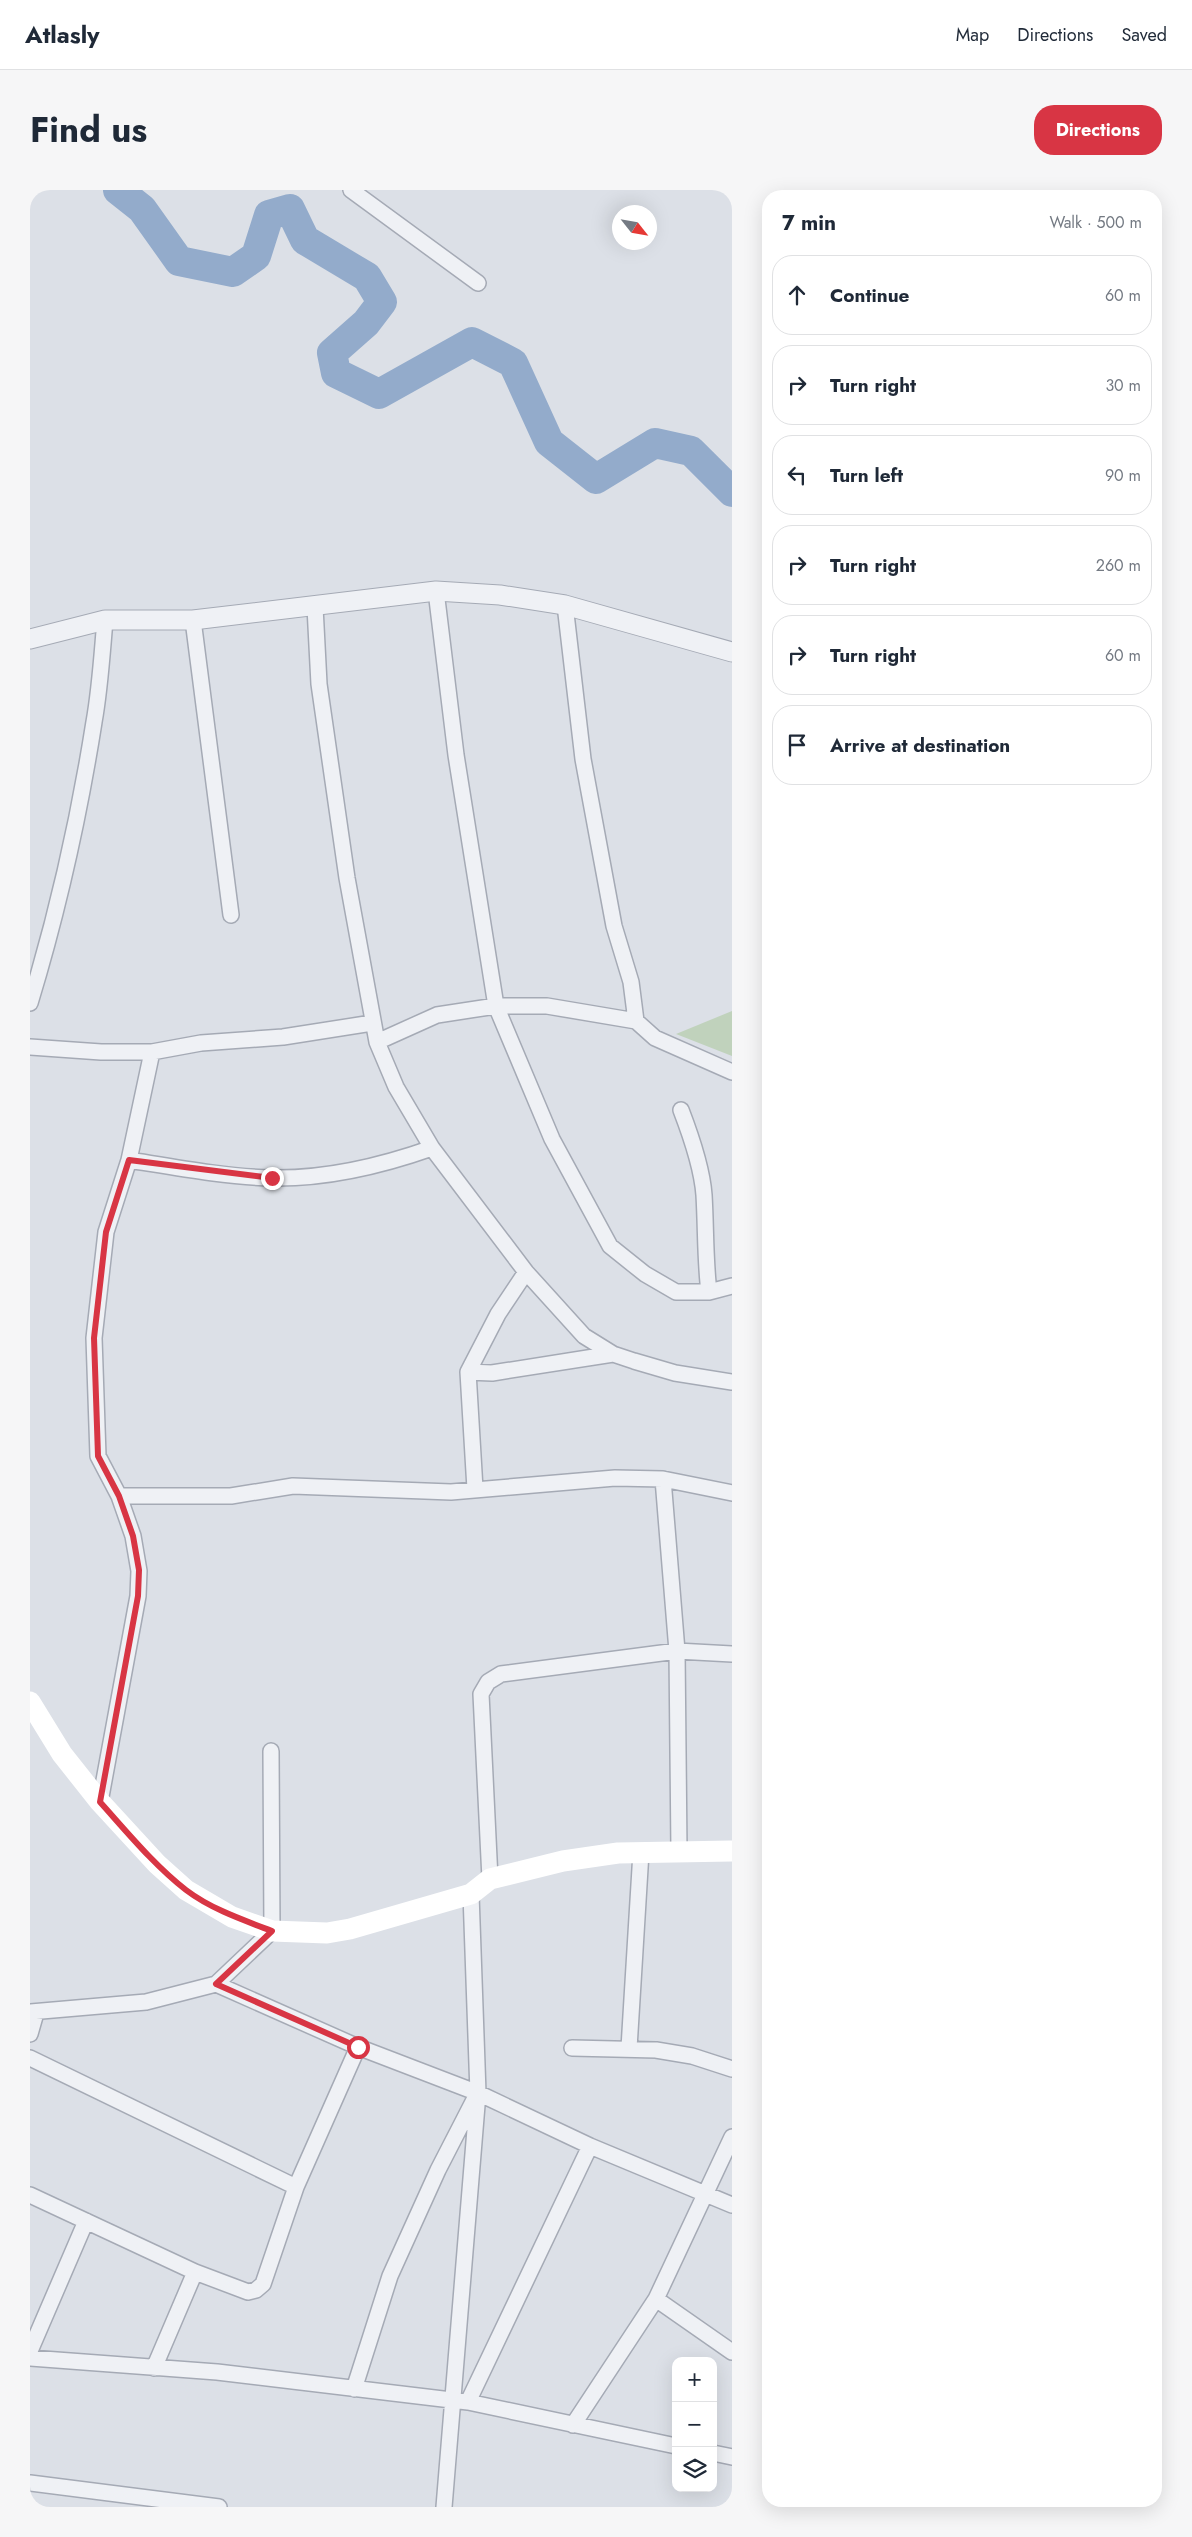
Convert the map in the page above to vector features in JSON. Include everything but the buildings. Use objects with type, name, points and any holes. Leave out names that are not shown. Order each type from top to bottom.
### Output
[{"type":"main road","points":[[30,1702],[62,1754],[100,1802],[157,1864],[186,1890],[232,1917],[272,1931],[327,1933],[350,1929],[471,1894],[490,1879],[563,1861],[642,1852],[732,1852]]},
{"type":"street","points":[[351,190],[478,283]]},
{"type":"street","points":[[436,591],[456,755],[496,1006],[552,1139],[610,1246],[645,1274],[676,1292],[709,1292],[732,1286]]},
{"type":"street","points":[[33,636],[105,620],[193,620],[315,607],[436,591],[500,595],[565,605],[732,652]]},
{"type":"street","points":[[565,605],[583,759],[614,926],[631,982],[636,1021]]},
{"type":"street","points":[[315,607],[319,684],[347,878],[372,1023],[377,1042],[396,1087],[432,1148],[526,1272],[584,1336],[613,1354],[675,1374],[732,1382]]},
{"type":"street","points":[[30,1003],[49,940],[76,826],[95,720],[105,620]]},
{"type":"street","points":[[193,620],[230,915]]},
{"type":"street","points":[[377,1042],[436,1015],[496,1006],[547,1006],[636,1021],[655,1038],[732,1072]]},
{"type":"street","points":[[30,1047],[101,1052],[152,1052],[201,1043],[283,1037],[372,1023]]},
{"type":"street","points":[[100,1802],[138,1596],[139,1570],[133,1536],[119,1496],[98,1456],[94,1338],[106,1232],[129,1160],[152,1052]]},
{"type":"street","points":[[681,1110],[700,1168],[704,1194],[705,1260],[709,1292]]},
{"type":"street","points":[[129,1160],[272,1178],[326,1175],[393,1162],[432,1148]]},
{"type":"street","points":[[475,1489],[468,1372],[498,1314],[526,1272]]},
{"type":"street","points":[[468,1372],[492,1374],[613,1354]]},
{"type":"street","points":[[119,1496],[231,1496],[293,1486],[451,1492],[615,1478],[663,1479],[732,1494]]},
{"type":"street","points":[[663,1479],[677,1651],[679,1851]]},
{"type":"street","points":[[490,1879],[481,1694],[488,1682],[501,1674],[677,1651],[732,1654]]},
{"type":"street","points":[[30,2034],[33,2013],[146,2002],[216,1984],[272,1931],[271,1750]]},
{"type":"street","points":[[629,2048],[642,1852]]},
{"type":"street","points":[[444,2507],[461,2401],[478,2093],[471,1894]]},
{"type":"street","points":[[216,1984],[358,2047],[478,2093],[590,2146],[732,2205]]},
{"type":"street","points":[[30,2195],[195,2272],[248,2292],[256,2290],[263,2284],[296,2187],[358,2047]]},
{"type":"street","points":[[572,2048],[656,2050],[692,2056],[732,2069]]},
{"type":"street","points":[[30,2058],[296,2187]]},
{"type":"street","points":[[354,2390],[390,2276],[438,2170],[478,2093]]},
{"type":"street","points":[[572,2425],[656,2300],[732,2137]]},
{"type":"street","points":[[461,2401],[590,2146]]},
{"type":"street","points":[[30,2351],[86,2221]]},
{"type":"street","points":[[154,2368],[195,2272]]},
{"type":"street","points":[[656,2300],[732,2352]]},
{"type":"street","points":[[30,2358],[218,2372],[354,2390],[461,2401],[672,2445]]},
{"type":"street","points":[[717,2454],[732,2457]]},
{"type":"street","points":[[30,2483],[219,2507]]},
{"type":"green space","points":[[732,1011],[732,1056],[676,1034]]},
{"type":"waterway","points":[[118,190],[142,209],[179,261],[233,272],[256,256],[269,215],[290,209],[305,240],[367,277],[382,302],[366,323],[332,353],[336,373],[379,394],[472,342],[513,363],[549,442],[596,479],[655,443],[691,451],[732,492]]},
{"type":"route","points":[[272,1178],[129,1160],[106,1232],[94,1338],[98,1456],[119,1496],[133,1536],[139,1570],[138,1596],[123,1668],[100,1802],[157,1864],[186,1890],[232,1917],[272,1931],[216,1984],[358,2047]]}]
